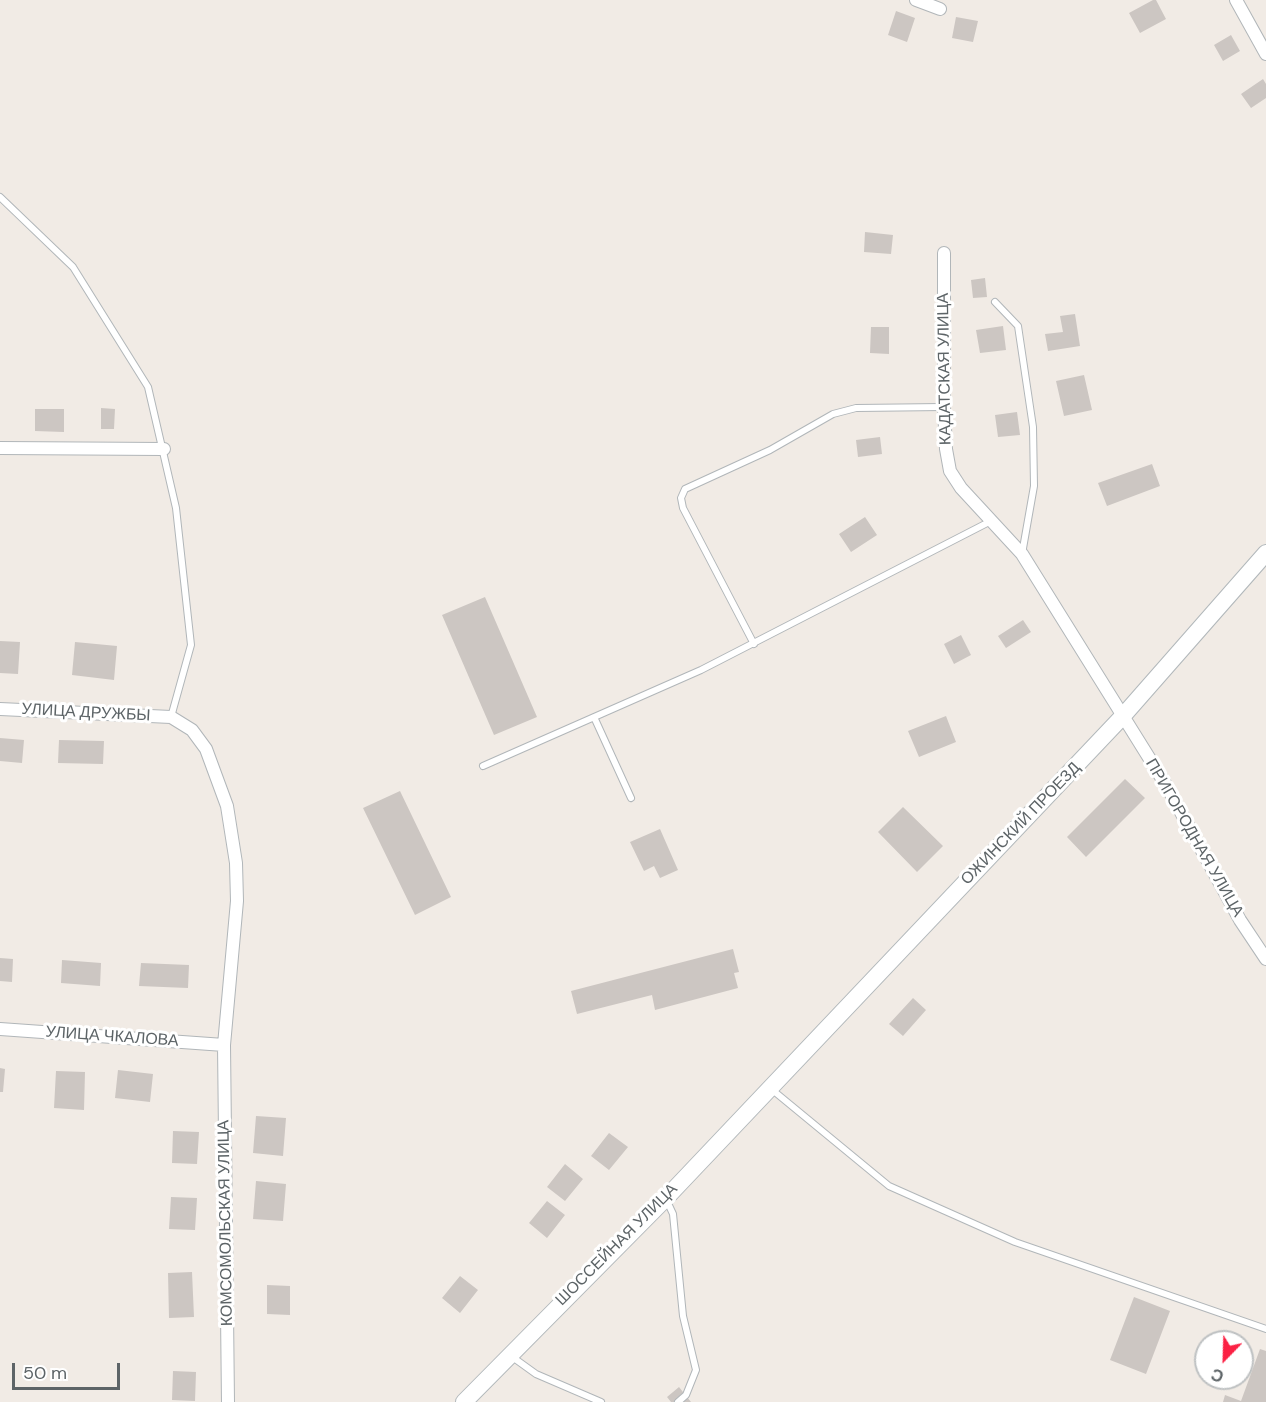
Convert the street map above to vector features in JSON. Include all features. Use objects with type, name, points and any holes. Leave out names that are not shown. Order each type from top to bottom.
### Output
[{"type":"main road","name":"ОЖИНСКИЙ ПРОЕЗД","points":[[770,1088],[1122,717],[1266,553]]},
{"type":"main road","name":"ШОССЕЙНАЯ УЛИЦА","points":[[464,1402],[508,1354],[666,1198],[770,1088]]},
{"type":"street","points":[[916,0],[940,9]]},
{"type":"street","points":[[1236,0],[1266,54]]},
{"type":"street","name":"КАДАТСКАЯ УЛИЦА","points":[[944,253],[944,407],[946,449],[950,471],[961,488],[1022,554],[1122,717]]},
{"type":"street","points":[[0,448],[164,448]]},
{"type":"street","name":"УЛИЦА ДРУЖБЫ","points":[[0,709],[171,717]]},
{"type":"street","name":"КОМСОМОЛЬСКАЯ УЛИЦА","points":[[171,717],[192,730],[206,749],[229,817],[236,863],[237,901],[224,1045],[228,1402]]},
{"type":"street","name":"ПРИГОРОДНАЯ УЛИЦА","points":[[1122,717],[1166,785],[1240,920],[1266,959]]},
{"type":"street","name":"УЛИЦА ЧКАЛОВА","points":[[0,1029],[224,1045]]},
{"type":"lane","points":[[0,197],[73,267],[148,387],[164,448],[176,508],[191,645],[171,717]]},
{"type":"lane","points":[[995,302],[1018,326],[1033,427],[1034,486],[1022,554]]},
{"type":"lane","points":[[754,644],[683,508],[681,498],[685,489],[770,450],[833,414],[856,408],[944,407]]},
{"type":"lane","points":[[483,766],[754,644],[991,521]]},
{"type":"lane","points":[[594,717],[631,798]]},
{"type":"lane","points":[[770,1088],[889,1186],[1016,1242],[1266,1329]]},
{"type":"lane","points":[[666,1198],[673,1214],[683,1316],[696,1370],[686,1395],[678,1402]]},
{"type":"lane","points":[[508,1354],[536,1374],[601,1402]]},
{"type":"building","points":[[1156,0],[1166,19],[1140,33],[1129,13]]},
{"type":"building","points":[[896,11],[915,18],[907,42],[888,35]]},
{"type":"building","points":[[956,17],[978,21],[973,42],[952,38]]},
{"type":"building","points":[[1231,35],[1240,51],[1223,61],[1214,45]]},
{"type":"building","points":[[1263,79],[1266,84],[1266,98],[1251,108],[1241,94]]},
{"type":"building","points":[[865,232],[893,235],[891,254],[864,252]]},
{"type":"building","points":[[985,278],[987,297],[973,298],[971,280]]},
{"type":"building","points":[[1075,314],[1080,346],[1048,351],[1045,334],[1063,332],[1060,316]]},
{"type":"building","points":[[1003,326],[1006,350],[980,353],[976,330]]},
{"type":"building","points":[[871,327],[889,327],[889,354],[870,353]]},
{"type":"building","points":[[1084,375],[1092,410],[1064,416],[1056,381]]},
{"type":"building","points":[[101,408],[115,409],[114,429],[101,429]]},
{"type":"building","points":[[35,409],[64,409],[64,432],[35,431]]},
{"type":"building","points":[[1017,412],[1020,435],[998,437],[995,415]]},
{"type":"building","points":[[880,437],[882,454],[858,457],[856,440]]},
{"type":"building","points":[[1152,464],[1160,486],[1107,506],[1098,483]]},
{"type":"building","points":[[865,517],[877,535],[851,552],[839,534]]},
{"type":"building","points":[[485,597],[537,717],[494,735],[442,615]]},
{"type":"building","points":[[1023,620],[1031,632],[1006,648],[998,636]]},
{"type":"building","points":[[961,635],[971,655],[954,664],[944,644]]},
{"type":"building","points":[[0,641],[20,642],[18,674],[0,673]]},
{"type":"building","points":[[75,642],[117,646],[114,680],[72,675]]},
{"type":"building","points":[[946,716],[956,742],[919,757],[908,731]]},
{"type":"building","points":[[0,738],[24,740],[22,763],[0,761]]},
{"type":"building","points":[[59,740],[104,741],[103,764],[58,763]]},
{"type":"building","points":[[1125,779],[1145,798],[1086,857],[1067,837]]},
{"type":"building","points":[[400,791],[451,897],[415,915],[363,808]]},
{"type":"building","points":[[903,807],[943,846],[917,872],[878,832]]},
{"type":"building","points":[[660,829],[678,870],[660,878],[654,866],[644,871],[630,842]]},
{"type":"building","points":[[733,949],[739,972],[734,973],[738,988],[655,1010],[652,995],[577,1014],[571,991]]},
{"type":"building","points":[[0,958],[13,959],[12,982],[0,981]]},
{"type":"building","points":[[62,960],[101,963],[100,986],[61,983]]},
{"type":"building","points":[[141,963],[189,965],[188,988],[139,986]]},
{"type":"building","points":[[913,998],[926,1010],[903,1036],[889,1024]]},
{"type":"building","points":[[0,1068],[5,1069],[3,1092],[0,1092]]},
{"type":"building","points":[[118,1070],[153,1074],[150,1102],[115,1098]]},
{"type":"building","points":[[56,1071],[85,1072],[84,1110],[54,1108]]},
{"type":"building","points":[[256,1116],[286,1118],[283,1156],[253,1153]]},
{"type":"building","points":[[173,1131],[199,1132],[197,1164],[172,1163]]},
{"type":"building","points":[[609,1133],[628,1147],[609,1170],[591,1156]]},
{"type":"building","points":[[565,1164],[583,1179],[565,1201],[547,1187]]},
{"type":"building","points":[[256,1181],[286,1184],[283,1221],[253,1219]]},
{"type":"building","points":[[171,1197],[197,1198],[195,1230],[169,1229]]},
{"type":"building","points":[[547,1201],[565,1215],[547,1238],[529,1223]]},
{"type":"building","points":[[192,1272],[194,1317],[169,1318],[168,1273]]},
{"type":"building","points":[[460,1276],[478,1290],[460,1313],[442,1298]]},
{"type":"building","points":[[267,1285],[290,1286],[290,1315],[267,1314]]},
{"type":"building","points":[[1134,1297],[1170,1311],[1146,1374],[1110,1360]]},
{"type":"building","points":[[1260,1349],[1266,1351],[1266,1402],[1223,1402],[1225,1395],[1241,1401],[1245,1390],[1254,1390],[1254,1365]]},
{"type":"building","points":[[173,1371],[196,1372],[195,1401],[172,1400]]},
{"type":"building","points":[[679,1387],[691,1402],[671,1402],[667,1397]]}]
